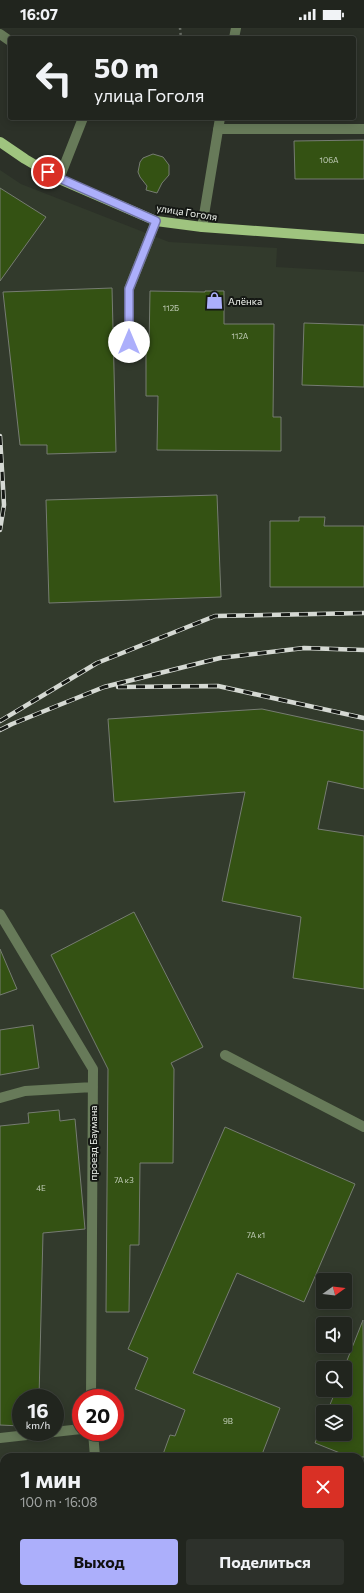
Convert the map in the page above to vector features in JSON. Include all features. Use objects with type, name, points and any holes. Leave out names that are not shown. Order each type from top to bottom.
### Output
[{"type":"main road","name":"улица Гоголя","points":[[0,142],[25,159],[59,178],[156,221],[202,227],[364,239]]},
{"type":"street","points":[[59,178],[82,120]]},
{"type":"street","points":[[202,227],[220,120]]},
{"type":"street","points":[[218,129],[364,129]]},
{"type":"street","points":[[129,342],[129,289],[156,221]]},
{"type":"street","name":"проезд Баумана","points":[[0,914],[93,1069],[91,1389]]},
{"type":"street","points":[[225,1055],[364,1127]]},
{"type":"street","points":[[0,1098],[25,1091],[93,1087]]},
{"type":"street","points":[[0,1438],[72,1431]]},
{"type":"street","points":[[94,1441],[95,1453]]},
{"type":"shaded area","points":[[0,170],[21,184],[169,242],[277,248],[276,267],[364,272],[364,1453],[0,1453]]},
{"type":"building","points":[[364,140],[364,179],[295,179],[294,141]]},
{"type":"building","points":[[153,154],[163,157],[169,165],[169,175],[162,183],[157,193],[146,190],[147,186],[138,172],[140,162],[143,158]]},
{"type":"building","points":[[0,188],[46,217],[0,281]]},
{"type":"building","points":[[112,288],[116,452],[47,454],[47,445],[20,445],[3,292]]},
{"type":"building","points":[[150,291],[224,291],[224,324],[274,324],[273,417],[281,417],[281,451],[157,450],[158,396],[146,396],[146,347],[149,347]]},
{"type":"building","points":[[304,323],[364,325],[364,387],[302,385]]},
{"type":"building","points":[[217,495],[221,597],[49,603],[46,500]]},
{"type":"building","points":[[299,517],[325,517],[324,526],[364,526],[364,587],[270,587],[270,521],[299,521]]},
{"type":"building","points":[[262,709],[364,731],[364,789],[328,781],[318,829],[364,836],[364,989],[293,978],[301,917],[222,901],[245,792],[114,802],[108,719]]},
{"type":"building","points":[[134,912],[203,1047],[171,1063],[174,1069],[173,1163],[140,1163],[139,1245],[130,1245],[129,1312],[106,1312],[108,1069],[51,955]]},
{"type":"building","points":[[0,949],[17,989],[0,995]]},
{"type":"building","points":[[33,1025],[39,1068],[0,1075],[0,1030]]},
{"type":"building","points":[[59,1110],[60,1121],[75,1119],[85,1229],[43,1233],[39,1389],[12,1389],[12,1426],[0,1425],[0,1126],[29,1123],[28,1113]]},
{"type":"building","points":[[225,1127],[355,1184],[304,1302],[237,1273],[193,1373],[280,1408],[263,1453],[163,1453],[170,1435],[175,1436],[185,1410],[135,1389],[148,1358],[128,1349]]},
{"type":"building","points":[[363,1320],[364,1453],[340,1453],[315,1443],[316,1440],[352,1441],[352,1405],[330,1405],[333,1397],[352,1397],[352,1361],[347,1361],[350,1353],[352,1353],[352,1348]]},
{"type":"railway","points":[[0,436],[4,505],[0,530]]},
{"type":"railway","points":[[0,721],[97,663],[215,616],[364,613]]},
{"type":"railway","points":[[0,730],[104,687],[220,658],[304,648],[364,650]]},
{"type":"railway","points":[[118,687],[218,686],[364,718]]},
{"type":"place","name":"Алёнка","points":[[215,301]]},
{"type":"route","points":[[48,172],[156,221],[129,289],[129,342]]}]
